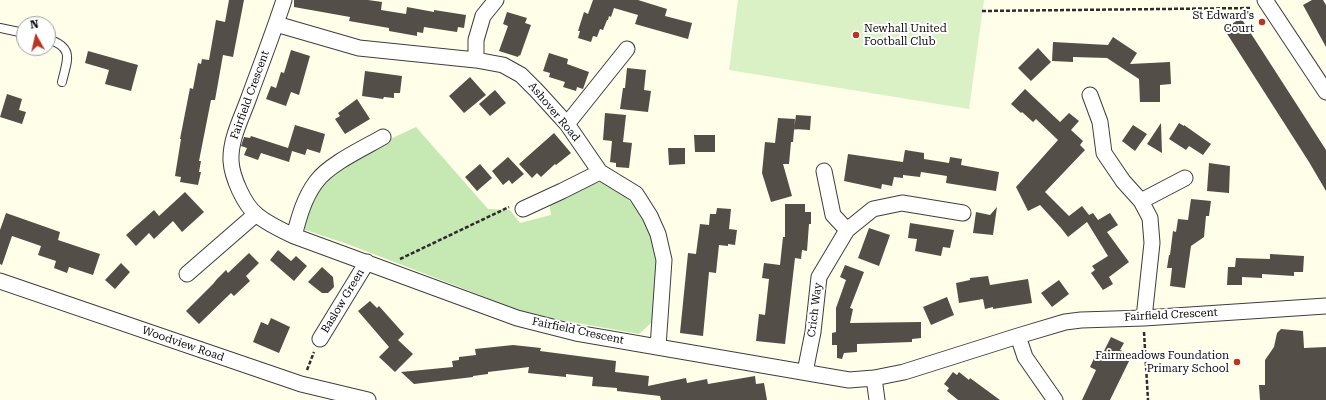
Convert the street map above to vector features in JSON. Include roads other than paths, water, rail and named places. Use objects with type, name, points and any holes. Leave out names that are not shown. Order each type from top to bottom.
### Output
[{"type":"street","name":"Fairfield Crescent","points":[[284,0],[233,141],[231,162],[244,200],[256,214],[270,224],[294,236],[517,318],[576,333],[849,380],[874,378],[904,372],[1065,322],[1326,306]]},
{"type":"street","points":[[476,60],[476,40],[483,16],[496,0]]},
{"type":"street","points":[[1268,4],[1326,92]]},
{"type":"street","name":"Ashover Road","points":[[276,24],[359,48],[476,60],[503,65],[521,75],[538,91],[567,124],[600,172],[636,194],[650,216],[658,234],[664,260],[658,347]]},
{"type":"street","points":[[567,124],[627,48]]},
{"type":"street","points":[[1090,95],[1100,122],[1104,153],[1123,181],[1141,200],[1150,218],[1152,243],[1144,318]]},
{"type":"street","points":[[294,236],[304,201],[316,181],[331,168],[383,137]]},
{"type":"street","points":[[824,171],[832,215],[847,230]]},
{"type":"street","points":[[522,209],[562,192],[600,172]]},
{"type":"street","points":[[1141,200],[1185,178]]},
{"type":"street","name":"Crich Way","points":[[805,372],[813,332],[819,277],[847,230],[873,209],[902,203],[963,213]]},
{"type":"street","points":[[187,274],[256,214]]},
{"type":"street","name":"Baslow Green","points":[[320,339],[366,262]]},
{"type":"street","name":"Woodview Road","points":[[0,281],[302,384],[368,400]]},
{"type":"street","points":[[1018,336],[1025,357],[1054,400]]},
{"type":"street","points":[[874,378],[877,400]]},
{"type":"lane","points":[[0,28],[16,31]]},
{"type":"lane","points":[[56,42],[65,48],[68,56],[62,82]]},
{"type":"place","name":"St Edward's Court","points":[[1262,22]]},
{"type":"place","name":"Newhall United Football Club","points":[[856,35]]},
{"type":"place","name":"Fairmeadows Foundation Primary School","points":[[1237,362]]}]
